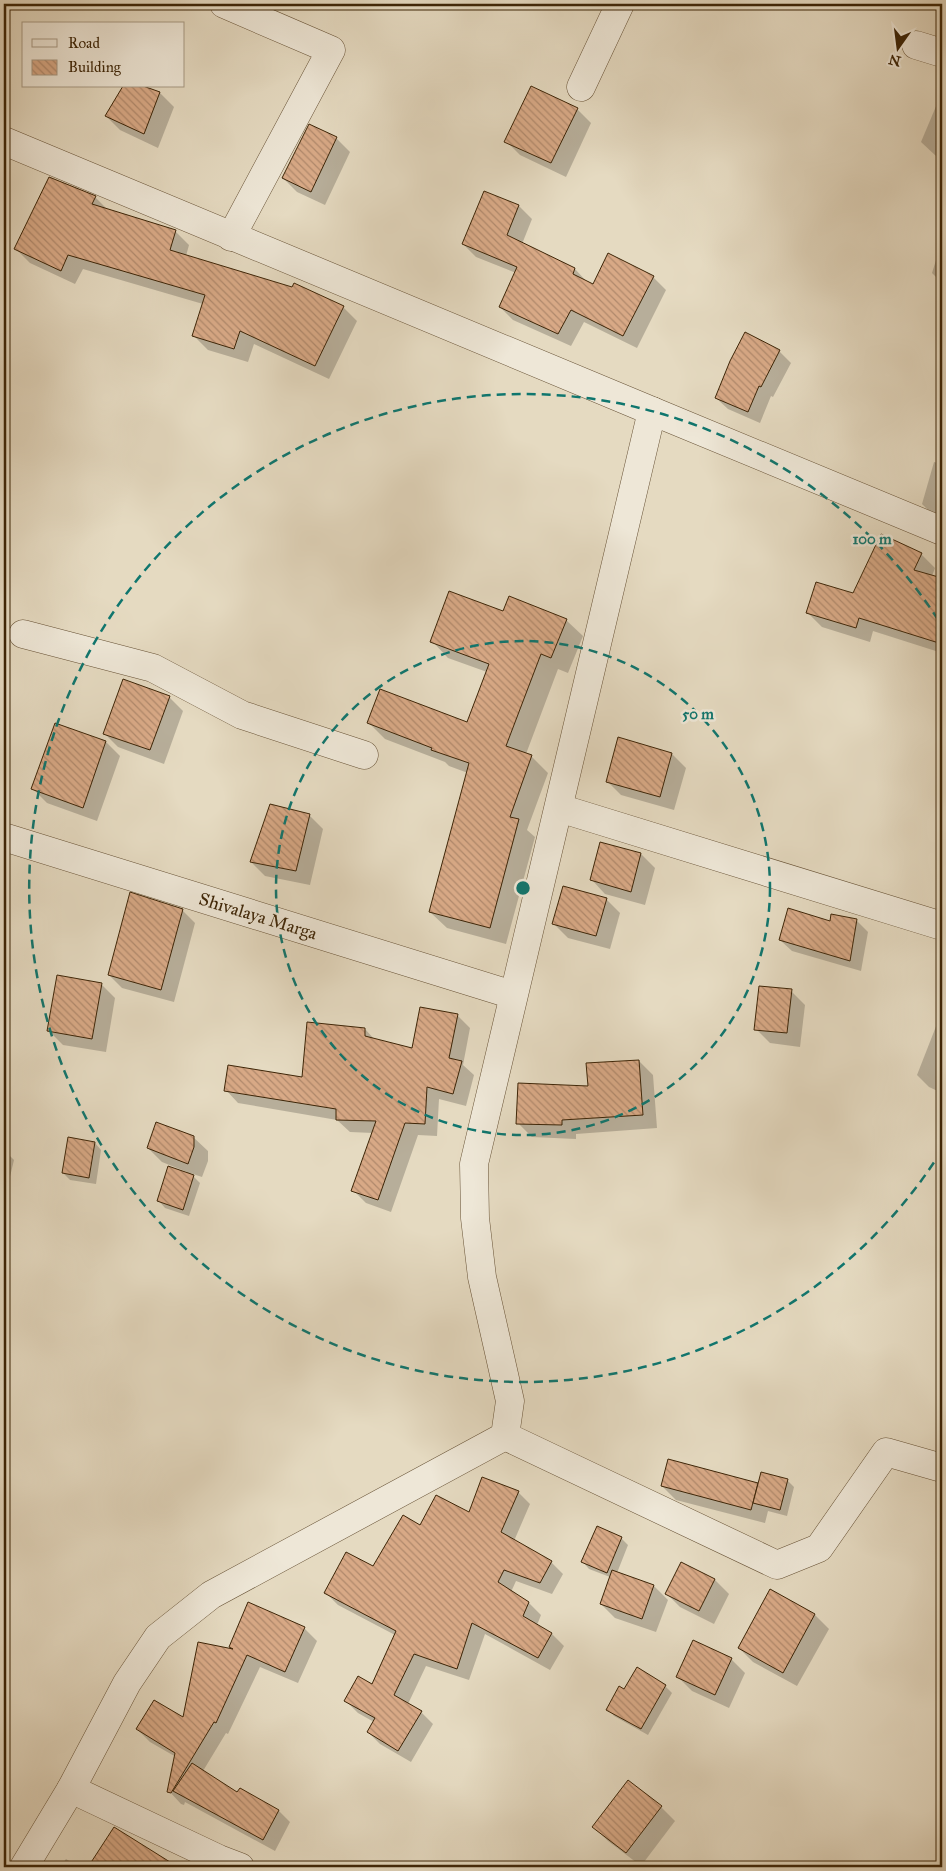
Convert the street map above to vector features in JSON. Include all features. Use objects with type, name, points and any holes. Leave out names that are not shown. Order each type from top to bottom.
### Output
[{"type":"street","points":[[224,4],[331,50],[231,237]]},
{"type":"street","points":[[581,87],[620,4]]},
{"type":"street","points":[[916,45],[942,53]]},
{"type":"street","points":[[4,141],[942,531]]},
{"type":"street","points":[[504,1436],[510,1400],[482,1277],[475,1218],[474,1164],[652,411]]},
{"type":"street","points":[[23,634],[153,668],[242,715],[364,755]]},
{"type":"street","points":[[559,808],[942,926]]},
{"type":"street","name":"Shivalaya Marga","points":[[4,837],[513,995]]},
{"type":"street","points":[[504,1436],[777,1565],[819,1548],[886,1452],[942,1468]]},
{"type":"street","points":[[24,1867],[71,1789],[127,1683],[158,1637],[211,1595],[504,1436]]},
{"type":"street","points":[[71,1789],[219,1859],[240,1867]]},
{"type":"building","points":[[531,86],[578,108],[551,163],[504,142]]},
{"type":"building","points":[[122,88],[149,88],[160,92],[144,134],[105,116]]},
{"type":"building","points":[[309,124],[337,137],[311,192],[282,178]]},
{"type":"building","points":[[49,177],[96,196],[92,204],[176,230],[170,250],[292,287],[294,283],[344,306],[315,366],[240,331],[234,349],[192,336],[205,295],[68,255],[61,271],[14,249]]},
{"type":"building","points":[[484,191],[519,205],[507,235],[575,268],[573,274],[593,284],[608,253],[654,276],[623,336],[571,310],[558,334],[499,307],[517,267],[462,244]]},
{"type":"building","points":[[745,332],[780,350],[761,387],[759,386],[748,412],[715,398],[730,361]]},
{"type":"building","points":[[881,534],[922,553],[914,570],[942,578],[942,644],[859,618],[856,628],[806,613],[816,582],[853,593]]},
{"type":"building","points":[[449,591],[503,611],[509,596],[567,619],[551,658],[541,654],[506,746],[532,755],[510,817],[519,819],[490,928],[429,912],[469,763],[431,750],[432,748],[367,723],[380,689],[467,722],[489,664],[430,642]]},
{"type":"building","points":[[123,679],[170,696],[150,750],[103,734]]},
{"type":"building","points":[[55,723],[106,741],[83,808],[31,789]]},
{"type":"building","points":[[618,737],[672,753],[660,797],[606,782]]},
{"type":"building","points":[[270,804],[310,814],[296,871],[250,862]]},
{"type":"building","points":[[600,842],[641,853],[631,892],[590,880]]},
{"type":"building","points":[[563,886],[607,898],[596,936],[552,924]]},
{"type":"building","points":[[130,892],[183,909],[161,990],[108,975]]},
{"type":"building","points":[[788,908],[830,921],[831,914],[857,919],[850,961],[779,940]]},
{"type":"building","points":[[57,975],[102,983],[92,1039],[47,1031]]},
{"type":"building","points":[[759,986],[792,989],[787,1033],[754,1030]]},
{"type":"building","points":[[420,1007],[458,1014],[449,1058],[462,1061],[453,1094],[427,1087],[425,1124],[405,1123],[378,1200],[351,1191],[376,1121],[336,1120],[336,1109],[224,1091],[228,1065],[302,1077],[307,1022],[365,1028],[365,1036],[412,1048]]},
{"type":"building","points":[[639,1060],[643,1115],[562,1120],[562,1125],[516,1124],[518,1083],[588,1086],[586,1063]]},
{"type":"building","points":[[156,1122],[194,1136],[194,1147],[188,1164],[147,1148]]},
{"type":"building","points":[[68,1137],[95,1142],[89,1178],[62,1173]]},
{"type":"building","points":[[168,1166],[194,1175],[183,1210],[157,1201]]},
{"type":"building","points":[[668,1459],[758,1483],[751,1510],[661,1486]]},
{"type":"building","points":[[761,1472],[788,1479],[780,1510],[753,1503]]},
{"type":"building","points":[[482,1477],[519,1491],[501,1532],[552,1561],[540,1583],[504,1570],[498,1582],[529,1602],[523,1616],[552,1633],[538,1658],[472,1623],[457,1669],[414,1654],[394,1695],[422,1711],[398,1751],[367,1732],[375,1718],[344,1701],[358,1676],[372,1684],[396,1631],[324,1593],[346,1552],[373,1566],[403,1515],[420,1525],[436,1495],[469,1512]]},
{"type":"building","points":[[597,1526],[622,1537],[607,1573],[581,1562]]},
{"type":"building","points":[[681,1562],[715,1579],[699,1611],[665,1594]]},
{"type":"building","points":[[612,1570],[654,1585],[642,1619],[600,1604]]},
{"type":"building","points":[[770,1589],[815,1614],[783,1673],[738,1648]]},
{"type":"building","points":[[248,1602],[305,1627],[285,1672],[247,1655],[216,1723],[214,1722],[171,1793],[167,1792],[175,1753],[136,1729],[154,1700],[183,1717],[198,1642],[233,1649],[229,1647]]},
{"type":"building","points":[[693,1640],[732,1658],[715,1695],[676,1677]]},
{"type":"building","points":[[637,1667],[666,1685],[641,1729],[606,1710],[619,1686],[624,1689]]},
{"type":"building","points":[[192,1763],[237,1792],[240,1788],[279,1810],[263,1840],[173,1791]]},
{"type":"building","points":[[628,1780],[662,1806],[626,1853],[592,1827]]},
{"type":"building","points":[[114,1827],[178,1867],[88,1867]]}]
